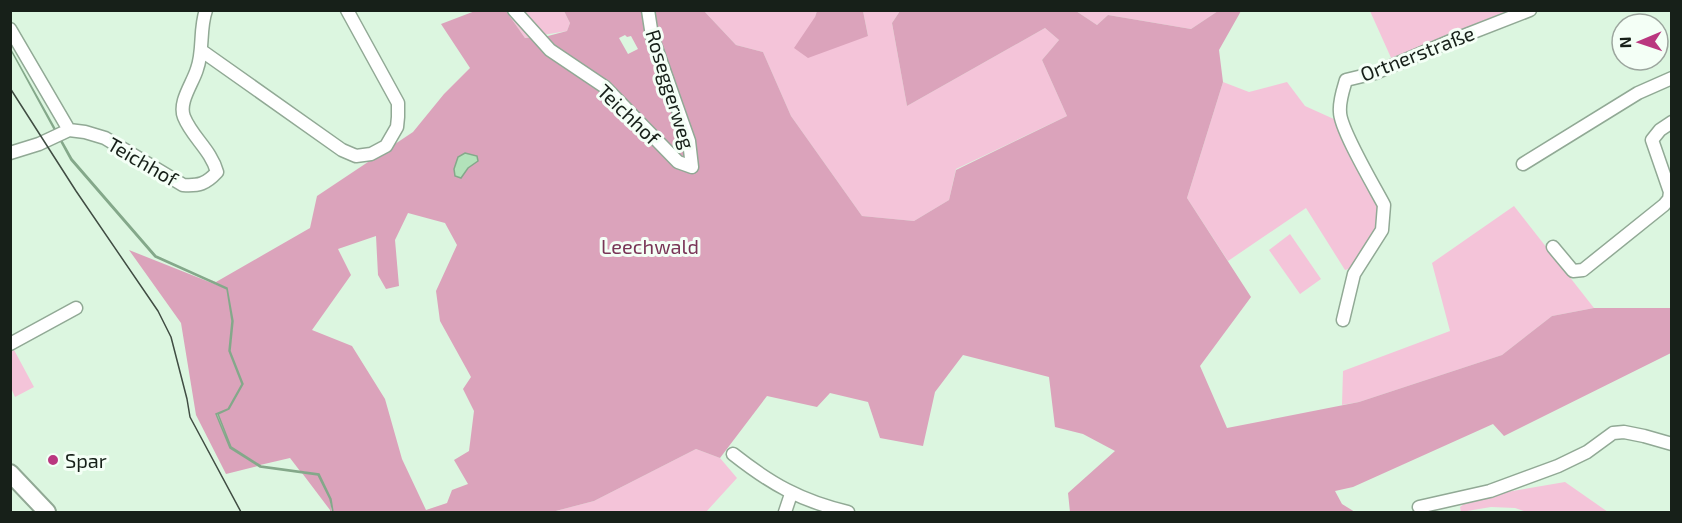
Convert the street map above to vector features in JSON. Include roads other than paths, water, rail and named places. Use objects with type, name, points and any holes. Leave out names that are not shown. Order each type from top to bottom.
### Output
[{"type":"main road","points":[[10,473],[47,513]]},
{"type":"street","name":"Teichhof","points":[[58,135],[105,138],[183,185],[197,186],[207,182],[217,172],[213,159],[183,115],[183,101],[197,70],[202,51],[202,23],[206,10]]},
{"type":"street","points":[[202,51],[342,150],[356,156],[371,154],[386,146],[397,127],[398,103],[347,10]]},
{"type":"street","name":"Teichhof","points":[[514,10],[550,50],[605,87],[678,162],[692,167]]},
{"type":"street","name":"Roseggerweg","points":[[648,10],[652,36],[688,141],[692,167]]},
{"type":"street","name":"Ortnerstraße","points":[[1343,320],[1354,274],[1382,230],[1384,218],[1384,205],[1339,114],[1346,80],[1375,73],[1530,10]]},
{"type":"street","points":[[10,29],[58,135],[10,153]]},
{"type":"street","points":[[1523,164],[1638,93],[1671,78]]},
{"type":"street","points":[[1553,247],[1573,271],[1582,270],[1664,205],[1669,199],[1670,192],[1652,140],[1671,122]]},
{"type":"street","points":[[10,344],[76,308]]},
{"type":"street","points":[[1419,507],[1490,491],[1558,466],[1587,452],[1613,433],[1624,432],[1671,444]]},
{"type":"street","points":[[733,454],[754,471],[791,494],[848,513]]},
{"type":"street","points":[[785,513],[791,494]]},
{"type":"tram line","points":[[10,88],[76,191],[158,311],[171,337],[190,417],[241,512]]},
{"type":"place","name":"Spar","points":[[53,460]]},
{"type":"park label","name":"Leechwald","points":[[650,246]]}]
